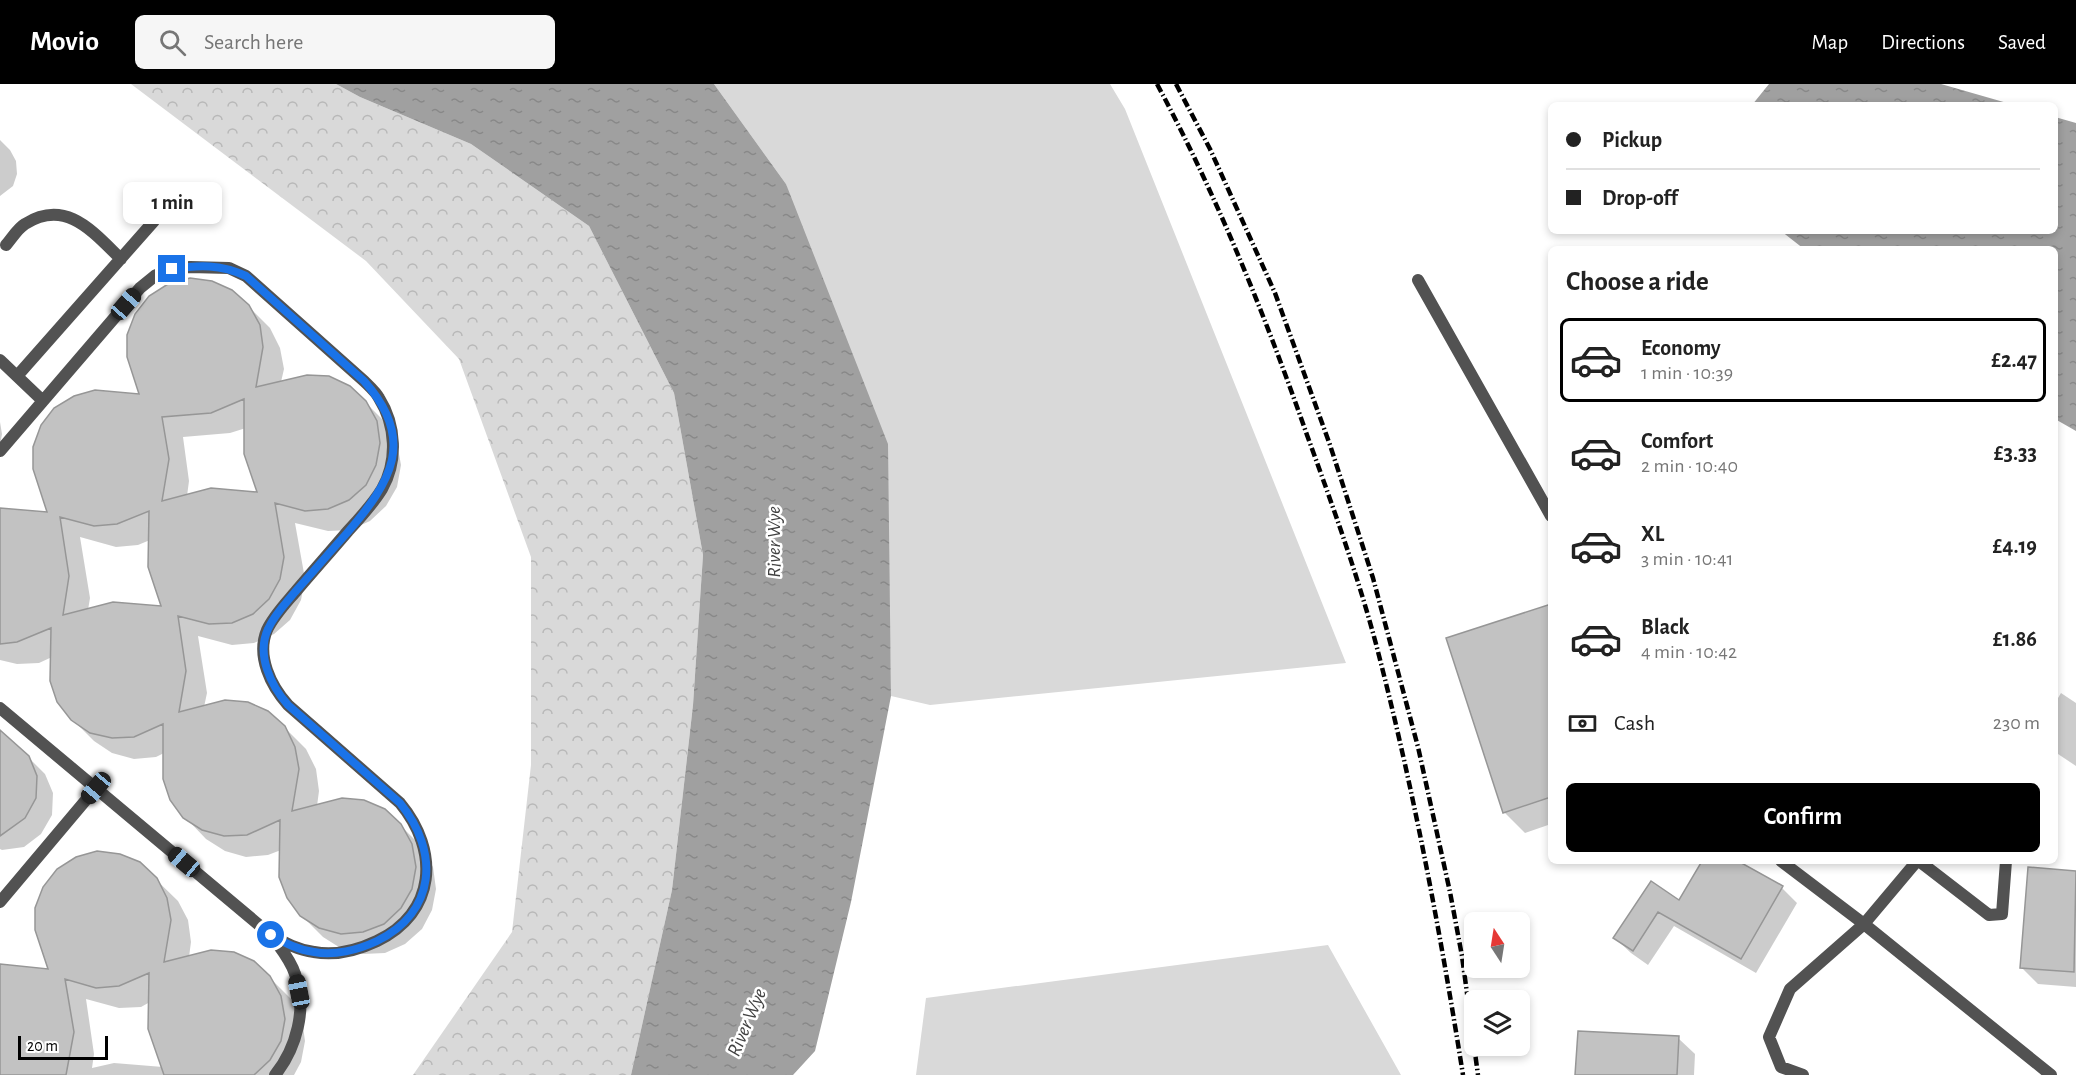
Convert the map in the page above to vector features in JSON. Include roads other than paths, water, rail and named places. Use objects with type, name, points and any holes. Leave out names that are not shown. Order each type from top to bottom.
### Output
[{"type":"lane","points":[[6,244],[24,224],[49,214],[72,217],[95,234],[121,259]]},
{"type":"lane","points":[[18,375],[154,221]]},
{"type":"lane","points":[[0,451],[140,288],[156,275],[172,269],[209,266],[229,268],[246,276],[379,397],[389,422],[394,445],[392,466],[382,488],[366,511],[281,609],[267,631],[264,652],[268,675],[283,698],[400,803],[412,818],[420,836],[425,861],[426,885],[419,904],[406,923],[389,935],[362,948],[316,953],[296,948],[271,935],[0,708]]},
{"type":"lane","points":[[1418,280],[1548,511]]},
{"type":"lane","points":[[0,360],[43,401]]},
{"type":"lane","points":[[3,893],[96,788]]},
{"type":"lane","points":[[1785,864],[1864,924],[2051,1075]]},
{"type":"lane","points":[[1803,1075],[1780,1067],[1769,1036],[1790,989],[1864,924],[1915,864]]},
{"type":"lane","points":[[1922,864],[1989,915],[2002,914],[2006,864]]},
{"type":"lane","points":[[271,935],[289,961],[296,976],[299,992],[298,1030],[275,1075]]},
{"type":"water","name":"River Wye","points":[[336,84],[714,84],[786,184],[888,444],[891,696],[851,902],[815,1051],[793,1075],[631,1075],[672,890],[693,705],[703,555],[674,393],[589,226],[471,144],[360,97]]},
{"type":"water","points":[[1769,84],[1941,84],[2004,102],[1754,102]]},
{"type":"water","points":[[2058,118],[2076,123],[2076,431],[2058,421],[2058,246],[1800,246],[1785,234],[2058,234]]},
{"type":"railway","points":[[1157,84],[1200,169],[1239,256],[1291,390],[1361,591],[1376,644],[1414,805],[1463,1075]]},
{"type":"railway","points":[[1176,84],[1210,149],[1275,293],[1330,445],[1373,578],[1418,747],[1450,892],[1462,956],[1478,1075]]}]
